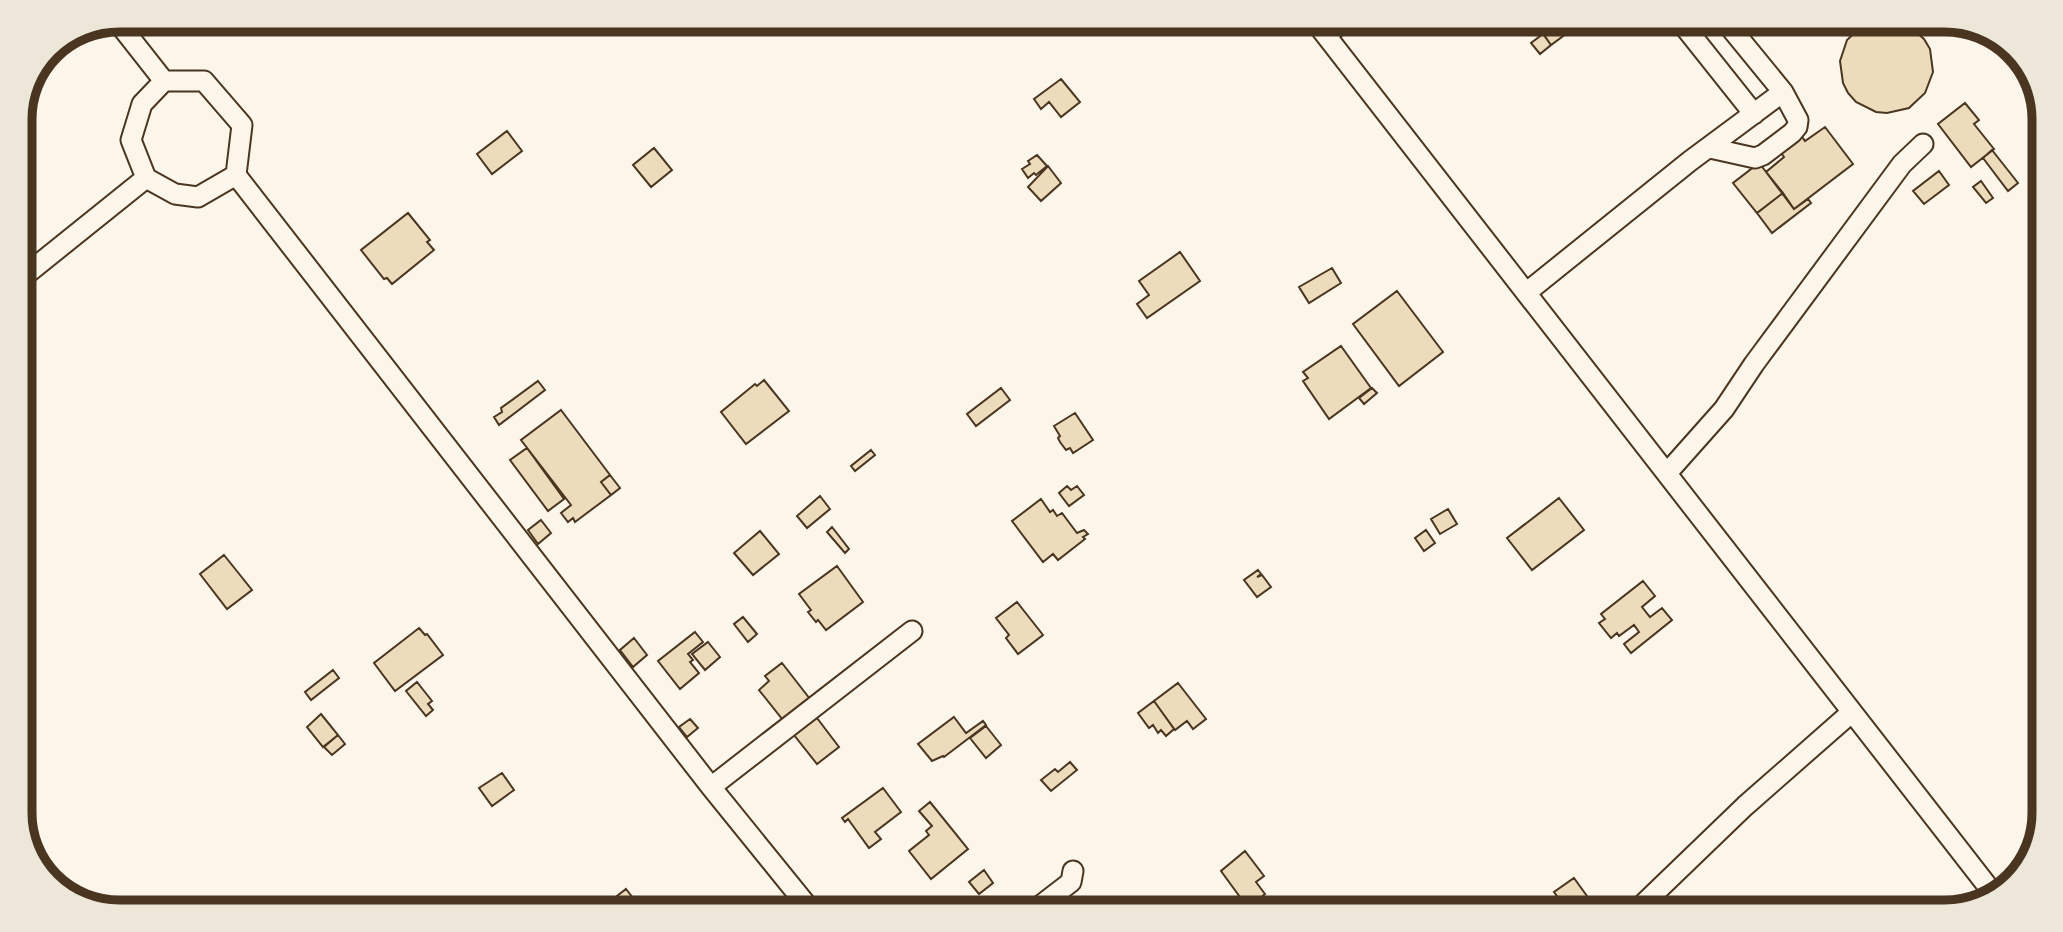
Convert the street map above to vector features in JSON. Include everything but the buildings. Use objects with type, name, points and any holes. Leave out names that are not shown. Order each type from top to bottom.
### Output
[{"type":"street","points":[[125,32],[164,81]]},
{"type":"street","points":[[1331,32],[1527,292],[1989,888]]},
{"type":"street","points":[[1689,32],[1754,114]]},
{"type":"street","points":[[1710,148],[1755,158],[1793,133],[1797,127],[1798,120],[1783,92],[1734,32]]},
{"type":"street","points":[[236,174],[198,197],[175,194],[146,178],[131,140],[142,104],[164,81],[204,81],[242,125],[236,174],[711,787],[803,900]]},
{"type":"street","points":[[1527,292],[1690,161],[1783,92]]},
{"type":"street","points":[[1668,472],[1724,409],[1754,363],[1902,164],[1923,144]]},
{"type":"street","points":[[32,270],[146,178]]},
{"type":"street","points":[[711,787],[912,631]]},
{"type":"street","points":[[1647,900],[1745,806],[1852,712]]},
{"type":"street","points":[[1047,900],[1071,882],[1073,871]]}]
